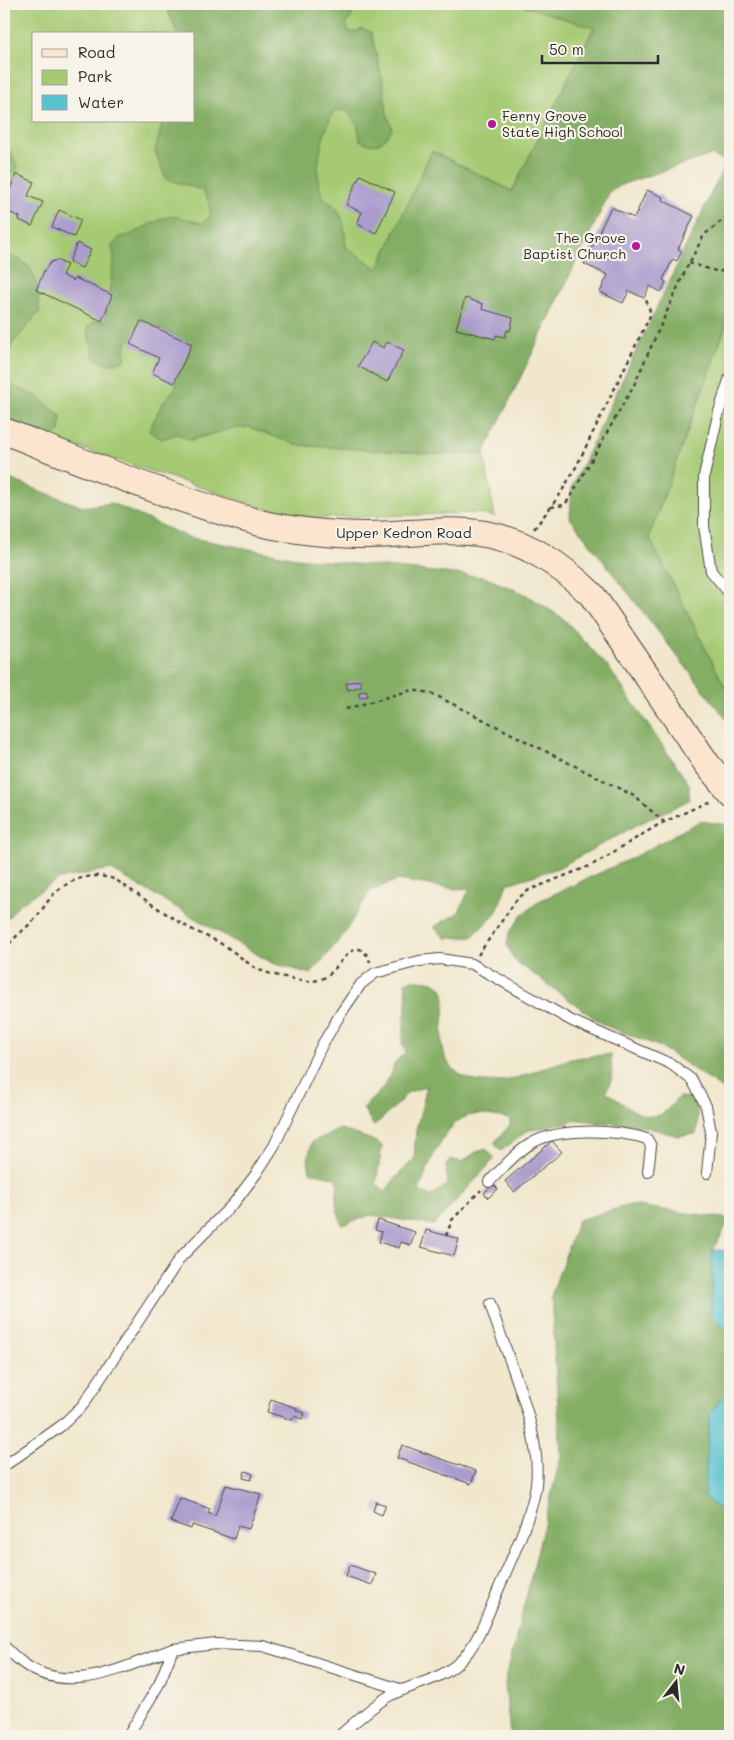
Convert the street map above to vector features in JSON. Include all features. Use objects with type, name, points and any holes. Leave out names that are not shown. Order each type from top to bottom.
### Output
[{"type":"main road","name":"Upper Kedron Road","points":[[4,431],[127,479],[261,523],[327,533],[448,532],[484,534],[512,542],[544,556],[570,574],[592,595],[707,764],[729,791]]},
{"type":"lane","points":[[730,377],[718,415],[704,476],[704,526],[711,571],[730,594]]},
{"type":"lane","points":[[4,1466],[61,1426],[84,1405],[180,1258],[234,1203],[256,1174],[274,1146],[322,1045],[361,984],[375,973],[400,965],[440,959],[472,964],[572,1021],[671,1064],[692,1080],[706,1106],[710,1126],[707,1173]]},
{"type":"lane","points":[[489,1182],[530,1144],[540,1139],[574,1132],[647,1139],[651,1146],[648,1172]]},
{"type":"lane","points":[[339,1736],[389,1696],[444,1674],[459,1662],[475,1641],[522,1535],[534,1495],[536,1469],[531,1428],[520,1386],[500,1336],[490,1303]]},
{"type":"lane","points":[[4,1646],[25,1665],[40,1672],[80,1678],[107,1674],[173,1649],[216,1644],[263,1646],[403,1690]]},
{"type":"lane","points":[[128,1736],[159,1684],[173,1649]]},
{"type":"path","points":[[551,507],[564,505],[570,498],[634,385],[689,263],[704,235],[730,214]]},
{"type":"path","points":[[689,263],[719,272],[730,268]]},
{"type":"path","points":[[532,532],[551,507],[576,467],[651,314],[645,297]]},
{"type":"path","points":[[346,709],[412,690],[431,694],[634,796],[664,822]]},
{"type":"path","points":[[472,964],[517,899],[529,890],[592,865],[664,822],[729,791]]},
{"type":"path","points":[[4,950],[18,933],[41,912],[53,895],[66,885],[90,876],[104,875],[116,880],[190,929],[214,940],[264,971],[309,981],[318,980],[327,976],[348,952],[354,950],[361,951],[368,956],[375,973]]},
{"type":"path","points":[[446,1236],[452,1220],[489,1182]]},
{"type":"green space","points":[[4,4],[518,4],[594,27],[512,191],[432,151],[297,445],[436,454],[484,454],[495,517],[479,513],[315,518],[273,511],[4,423]]},
{"type":"green space","points":[[165,4],[355,4],[354,12],[346,25],[349,32],[356,32],[362,29],[371,32],[383,83],[387,113],[392,128],[379,143],[365,143],[360,140],[358,126],[347,110],[334,111],[326,130],[320,153],[318,177],[323,196],[336,207],[342,218],[346,247],[378,269],[432,151],[512,191],[594,28],[518,4],[730,4],[730,314],[649,537],[730,697],[730,724],[570,518],[572,486],[726,162],[711,155],[623,184],[610,192],[484,453],[436,454],[296,445],[249,427],[230,429],[191,440],[177,434],[162,439],[149,431],[161,405],[176,387],[176,369],[185,352],[177,336],[153,325],[138,332],[126,343],[125,361],[107,364],[94,358],[87,328],[94,322],[105,321],[114,257],[112,246],[120,237],[133,234],[171,216],[203,223],[211,215],[208,200],[202,190],[166,179],[155,151],[163,122],[195,122],[195,32],[177,32]]},
{"type":"green space","points":[[4,151],[11,152],[18,168],[4,182]]},
{"type":"green space","points":[[4,249],[26,264],[33,273],[40,311],[13,343],[4,365]]},
{"type":"green space","points":[[730,314],[730,697],[649,537]]},
{"type":"green space","points":[[4,374],[14,387],[36,396],[61,416],[60,432],[49,438],[4,423]]},
{"type":"green space","points":[[4,477],[83,507],[111,503],[187,537],[296,558],[484,577],[525,594],[564,619],[608,667],[689,784],[689,800],[635,826],[558,868],[507,884],[496,913],[472,937],[445,938],[434,927],[459,912],[470,888],[454,889],[398,880],[370,891],[344,934],[311,974],[272,963],[110,869],[59,879],[19,904],[4,923]]},
{"type":"green space","points":[[700,821],[730,825],[730,1094],[661,1047],[604,1025],[514,960],[507,945],[509,934],[522,915],[539,901],[636,856]]},
{"type":"green space","points":[[412,980],[432,982],[441,987],[445,1007],[442,1034],[443,1047],[447,1060],[456,1072],[472,1080],[495,1082],[518,1077],[573,1059],[611,1055],[612,1079],[606,1091],[632,1110],[647,1116],[662,1114],[679,1097],[693,1098],[698,1116],[696,1134],[678,1136],[646,1127],[578,1120],[527,1131],[501,1151],[494,1143],[510,1125],[510,1119],[472,1115],[462,1118],[445,1135],[432,1158],[419,1191],[431,1196],[448,1184],[446,1166],[450,1159],[462,1162],[476,1152],[486,1149],[495,1158],[434,1225],[370,1215],[342,1225],[336,1205],[338,1182],[333,1177],[310,1172],[308,1158],[312,1142],[341,1129],[378,1143],[382,1146],[376,1184],[385,1192],[397,1176],[414,1159],[416,1130],[427,1086],[407,1093],[374,1126],[363,1108],[385,1086],[396,1061],[406,1052],[402,1045],[407,997],[405,982]]},
{"type":"green space","points":[[630,1205],[730,1219],[713,1250],[711,1315],[730,1334],[730,1388],[710,1413],[704,1496],[730,1520],[730,1736],[510,1736],[505,1683],[561,1455],[551,1296],[578,1220]]},
{"type":"water","points":[[713,1250],[730,1251],[730,1334],[711,1315]]},
{"type":"water","points":[[730,1388],[730,1520],[704,1496],[710,1413]]},
{"type":"building","points":[[16,174],[34,182],[28,196],[43,202],[32,226],[19,220],[20,217],[4,210],[4,204]]},
{"type":"building","points":[[360,175],[395,192],[376,233],[357,224],[362,212],[346,205]]},
{"type":"building","name":"The Grove Baptist Church","points":[[647,190],[663,197],[662,200],[694,216],[678,249],[682,251],[677,261],[673,259],[663,280],[666,282],[661,292],[650,286],[644,298],[629,291],[623,303],[600,292],[608,275],[584,264],[611,207],[634,218]]},
{"type":"building","points":[[59,210],[81,220],[74,237],[52,227]]},
{"type":"building","points":[[77,243],[91,250],[82,268],[69,262]]},
{"type":"building","points":[[57,260],[67,265],[62,275],[73,281],[75,278],[112,295],[102,321],[36,290],[44,271],[51,262]]},
{"type":"building","points":[[465,298],[483,304],[482,309],[513,318],[510,331],[507,330],[505,337],[496,335],[495,339],[456,329]]},
{"type":"building","points":[[141,321],[192,344],[174,383],[152,373],[159,358],[130,344]]},
{"type":"building","points":[[372,342],[384,348],[387,342],[404,350],[387,382],[358,366]]},
{"type":"building","points":[[360,680],[361,686],[348,690],[346,683]]},
{"type":"building","points":[[366,690],[368,696],[360,698],[358,693]]},
{"type":"building","points":[[552,1141],[562,1152],[514,1192],[505,1181]]},
{"type":"building","points":[[493,1184],[498,1189],[488,1198],[484,1193]]},
{"type":"building","points":[[378,1220],[415,1232],[411,1245],[401,1242],[399,1248],[379,1242],[382,1232],[375,1230]]},
{"type":"building","points":[[426,1230],[459,1239],[454,1256],[421,1247]]},
{"type":"building","points":[[271,1399],[297,1408],[296,1410],[305,1413],[302,1419],[294,1416],[292,1420],[267,1412]]},
{"type":"building","points":[[402,1445],[476,1471],[471,1484],[397,1458]]},
{"type":"building","points":[[245,1471],[253,1474],[251,1480],[243,1478]]},
{"type":"building","points":[[226,1485],[261,1494],[249,1529],[238,1526],[234,1539],[192,1525],[191,1529],[171,1522],[180,1498],[210,1509],[208,1513],[215,1516]]},
{"type":"building","points":[[376,1502],[386,1505],[382,1515],[373,1511]]},
{"type":"building","points":[[350,1565],[376,1574],[372,1585],[346,1576]]},
{"type":"place","name":"Ferny Grove State High School","points":[[492,124]]},
{"type":"place","name":"The Grove Baptist Church","points":[[636,246]]}]
